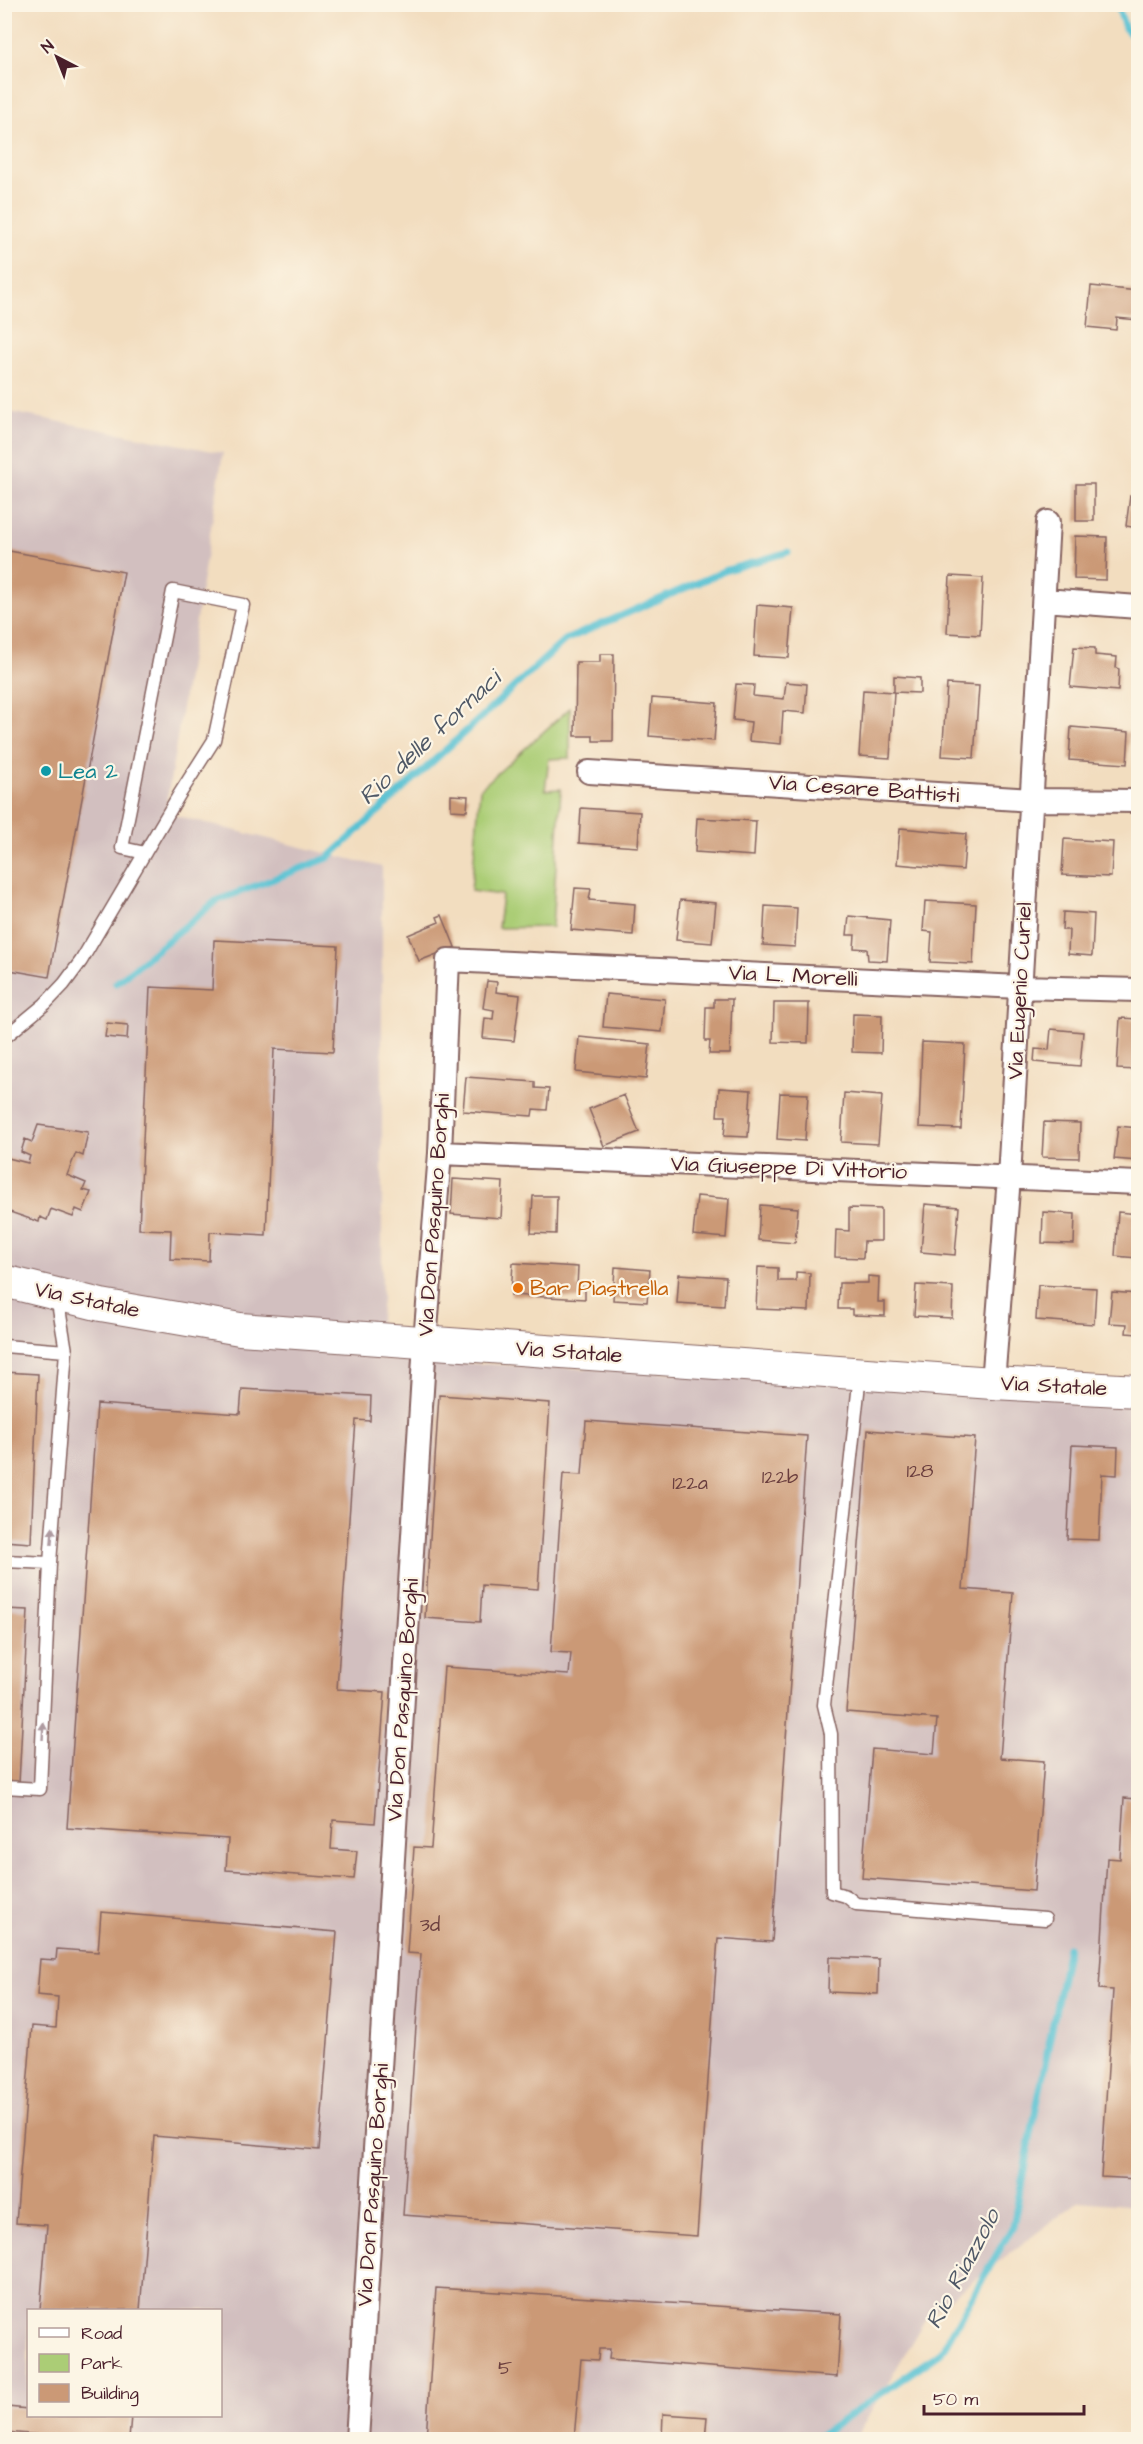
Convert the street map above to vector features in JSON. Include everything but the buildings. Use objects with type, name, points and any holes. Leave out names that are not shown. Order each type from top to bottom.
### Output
[{"type":"main road","name":"Via Statale","points":[[4,1281],[101,1305],[240,1329],[993,1383],[1138,1391]]},
{"type":"street","name":"Via Eugenio Curiel","points":[[993,1383],[1009,1178],[1048,522]]},
{"type":"street","points":[[1044,600],[1138,607]]},
{"type":"street","name":"Via Cesare Battisti","points":[[589,772],[1032,800],[1138,801]]},
{"type":"street","name":"Via L. Morelli","points":[[448,960],[1020,987],[1138,990]]},
{"type":"street","name":"Via Don Pasquino Borghi","points":[[357,2439],[425,1342],[440,1153],[448,960]]},
{"type":"street","name":"Via Giuseppe Di Vittorio","points":[[440,1153],[1138,1184]]},
{"type":"lane","points":[[4,1038],[45,1004],[81,961],[213,740],[243,605],[173,591],[122,848],[145,853]]},
{"type":"lane","points":[[4,1787],[40,1789],[50,1563],[66,1351],[57,1294]]},
{"type":"lane","points":[[4,1346],[66,1351]]},
{"type":"lane","points":[[860,1373],[824,1706],[831,1734],[832,1892],[846,1896],[856,1904],[1045,1919]]},
{"type":"lane","points":[[4,1561],[50,1563]]},
{"type":"shaded area","points":[[4,411],[223,453],[165,813],[382,867],[382,1300],[375,1359],[1138,1394],[1138,2206],[1079,2201],[927,2316],[855,2439],[5,2439]]},
{"type":"green space","points":[[570,708],[570,758],[549,759],[545,790],[561,789],[552,927],[498,928],[502,895],[471,891],[480,789]]},
{"type":"waterway","points":[[1117,4],[1125,28],[1138,42]]},
{"type":"waterway","name":"Rio delle fornaci","points":[[116,983],[216,901],[328,858],[565,640],[727,570],[788,552]]},
{"type":"waterway","name":"Rio Riazzolo","points":[[814,2440],[941,2352],[1013,2226],[1068,1947]]},
{"type":"place","name":"Lea 2","points":[[46,771]]},
{"type":"place","name":"Bar Piastrella","points":[[518,1288]]}]
